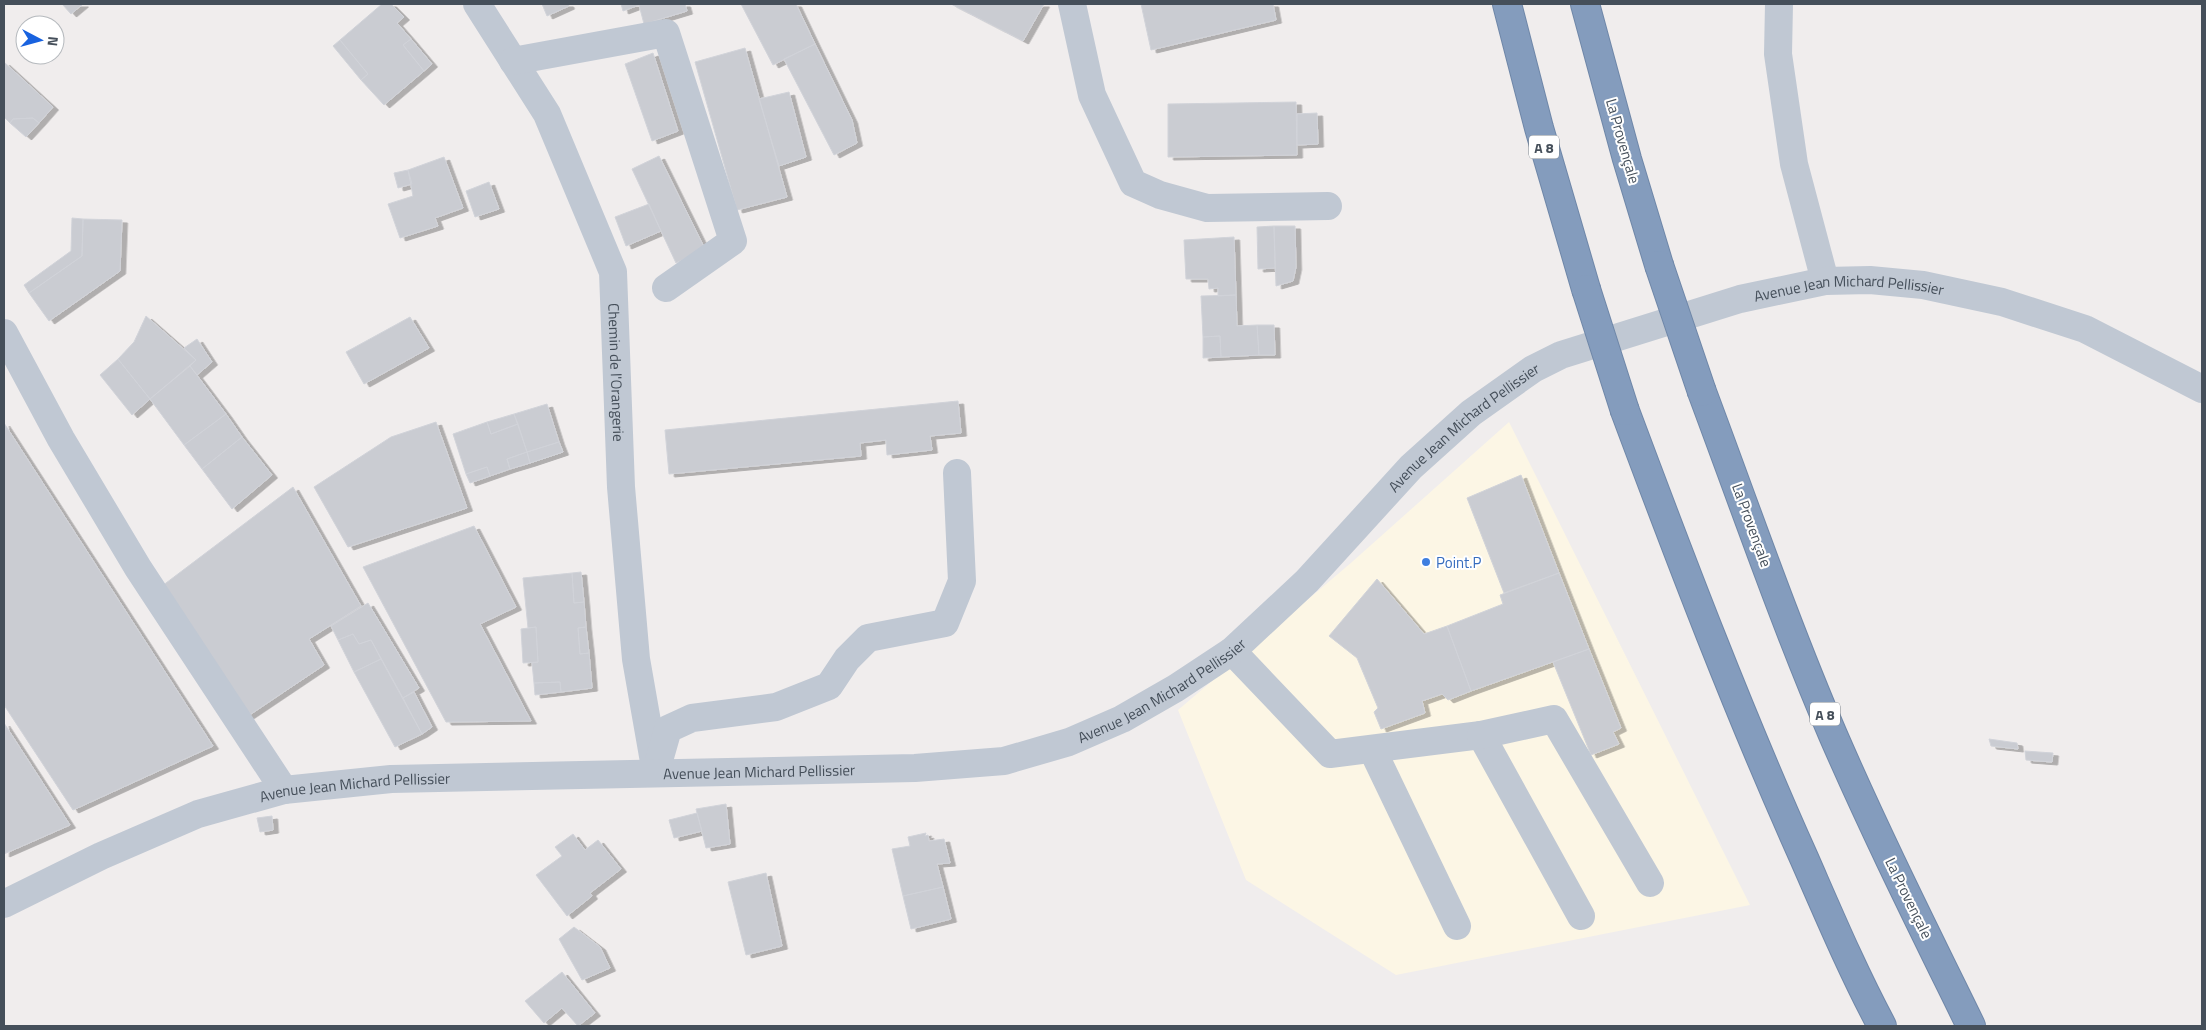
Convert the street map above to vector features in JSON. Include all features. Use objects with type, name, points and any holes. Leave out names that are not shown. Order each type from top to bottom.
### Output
[{"type":"highway","name":"A 8","points":[[1507,4],[1538,128],[1625,411],[1697,604],[1779,803],[1862,988],[1882,1026]]},
{"type":"highway","name":"La Provençale","points":[[1585,4],[1627,159],[1659,265],[1702,392],[1772,580],[1833,735],[1905,893],[1971,1026]]},
{"type":"street","name":"Chemin de l'Orangerie","points":[[477,4],[546,114],[613,272],[624,525],[636,659],[656,773]]},
{"type":"street","points":[[1072,4],[1092,95],[1133,183],[1160,196],[1207,208],[1328,206]]},
{"type":"street","points":[[1779,4],[1778,54],[1794,164],[1825,281]]},
{"type":"street","points":[[513,60],[666,33],[733,241],[666,288]]},
{"type":"street","name":"Avenue Jean Michard Pellissier","points":[[4,904],[101,856],[198,814],[284,790],[391,779],[915,768],[1004,761],[1069,742],[1122,719],[1176,688],[1232,651],[1307,581],[1411,468],[1471,413],[1532,369],[1561,355],[1740,299],[1825,281],[1870,280],[1923,285],[2002,302],[2085,329],[2202,389]]},
{"type":"street","points":[[4,333],[61,439],[138,568],[284,790]]},
{"type":"street","points":[[656,773],[668,729],[692,718],[776,707],[829,686],[847,659],[868,638],[945,622],[962,581],[957,474]]},
{"type":"street","points":[[1232,651],[1330,754],[1482,736],[1554,719],[1650,883]]},
{"type":"street","points":[[1482,736],[1581,916]]},
{"type":"street","points":[[1372,749],[1457,926]]},
{"type":"shaded area","points":[[1509,422],[1750,905],[1396,975],[1246,880],[1178,710],[1352,562]]},
{"type":"building","points":[[62,4],[83,4],[71,14]]},
{"type":"building","points":[[382,4],[391,4],[404,17],[397,23],[411,39],[403,45],[424,71],[384,105],[361,80],[368,74],[340,40]]},
{"type":"building","points":[[542,4],[568,4],[569,6],[547,16]]},
{"type":"building","points":[[621,4],[685,4],[687,11],[644,24],[639,5],[623,11]]},
{"type":"building","points":[[741,4],[796,4],[815,44],[773,65]]},
{"type":"building","points":[[951,4],[1044,4],[1023,41]]},
{"type":"building","points":[[1141,4],[1273,4],[1276,20],[1151,50]]},
{"type":"building","points":[[411,39],[432,64],[424,71],[403,45]]},
{"type":"building","points":[[340,40],[368,74],[361,80],[333,46]]},
{"type":"building","points":[[815,44],[852,120],[857,143],[834,155],[784,59]]},
{"type":"building","points":[[745,48],[787,197],[737,210],[695,62]]},
{"type":"building","points":[[653,53],[678,131],[652,141],[625,64]]},
{"type":"building","points":[[4,62],[53,107],[39,123],[33,118],[13,119],[10,123],[4,117]]},
{"type":"building","points":[[789,92],[806,157],[779,166],[759,99]]},
{"type":"building","points":[[1296,102],[1297,155],[1168,157],[1168,104]]},
{"type":"building","points":[[1317,113],[1318,144],[1297,145],[1297,114]]},
{"type":"building","points":[[33,118],[39,123],[26,137],[10,123],[13,119]]},
{"type":"building","points":[[659,156],[705,249],[676,263],[632,169]]},
{"type":"building","points":[[444,157],[463,208],[435,218],[438,226],[400,238],[388,204],[413,196],[408,170]]},
{"type":"building","points":[[408,170],[412,184],[398,188],[394,173]]},
{"type":"building","points":[[489,182],[499,209],[475,217],[466,191]]},
{"type":"building","points":[[649,204],[661,231],[626,246],[615,217]]},
{"type":"building","points":[[72,218],[83,219],[82,256],[29,293],[24,285],[71,251]]},
{"type":"building","points":[[83,219],[122,220],[120,271],[49,321],[29,293],[82,256]]},
{"type":"building","points":[[1274,226],[1295,226],[1296,267],[1293,281],[1276,286]]},
{"type":"building","points":[[1274,226],[1275,268],[1258,269],[1257,227]]},
{"type":"building","points":[[1234,237],[1236,295],[1218,296],[1218,288],[1209,289],[1208,279],[1186,279],[1184,240]]},
{"type":"building","points":[[1236,295],[1237,326],[1257,325],[1259,355],[1221,357],[1220,336],[1203,337],[1201,296]]},
{"type":"building","points":[[146,316],[196,360],[150,399],[118,359],[134,342]]},
{"type":"building","points":[[410,317],[429,348],[364,384],[346,352]]},
{"type":"building","points":[[1257,325],[1274,325],[1275,355],[1259,355]]},
{"type":"building","points":[[1220,336],[1221,357],[1203,358],[1203,337]]},
{"type":"building","points":[[197,339],[212,362],[197,375],[190,366],[196,360],[184,348]]},
{"type":"building","points":[[118,359],[150,399],[132,415],[100,375]]},
{"type":"building","points":[[190,366],[226,414],[184,445],[150,399]]},
{"type":"building","points":[[958,401],[961,433],[930,436],[932,450],[887,455],[886,440],[860,443],[861,456],[669,474],[665,430]]},
{"type":"building","points":[[547,404],[559,442],[527,452],[514,414]]},
{"type":"building","points":[[226,414],[242,437],[202,469],[184,445]]},
{"type":"building","points":[[514,414],[518,424],[491,434],[487,422]]},
{"type":"building","points":[[436,422],[467,508],[348,547],[314,487],[391,437]]},
{"type":"building","points":[[487,422],[491,434],[518,424],[527,452],[507,459],[510,469],[490,476],[487,467],[466,474],[453,434]]},
{"type":"building","points":[[4,423],[213,746],[73,810],[4,705]]},
{"type":"building","points":[[242,437],[272,475],[232,509],[202,469]]},
{"type":"building","points":[[559,442],[563,452],[530,463],[527,452]]},
{"type":"building","points":[[527,452],[530,463],[510,469],[507,459]]},
{"type":"building","points":[[487,467],[490,476],[470,483],[466,474]]},
{"type":"building","points":[[1521,475],[1559,573],[1504,593],[1467,498]]},
{"type":"building","points":[[293,487],[361,606],[309,639],[324,665],[245,718],[162,586]]},
{"type":"building","points":[[474,526],[516,607],[480,624],[531,721],[446,722],[363,567]]},
{"type":"building","points":[[581,572],[584,602],[574,603],[572,573]]},
{"type":"building","points":[[572,573],[574,603],[584,602],[586,627],[578,628],[580,654],[589,653],[592,688],[561,692],[560,682],[534,683],[532,663],[538,662],[536,627],[528,628],[523,578]]},
{"type":"building","points":[[1559,573],[1589,649],[1471,691],[1447,626],[1503,604],[1500,595]]},
{"type":"building","points":[[1377,579],[1424,634],[1447,626],[1471,691],[1448,700],[1442,694],[1422,701],[1425,713],[1381,729],[1374,712],[1378,708],[1357,658],[1329,636]]},
{"type":"building","points":[[368,603],[419,688],[403,698],[371,640],[359,644],[353,634],[338,640],[331,626]]},
{"type":"building","points":[[536,627],[538,662],[523,663],[521,629]]},
{"type":"building","points":[[586,627],[589,653],[580,654],[578,628]]},
{"type":"building","points":[[353,634],[359,644],[371,640],[381,659],[354,672],[338,640]]},
{"type":"building","points":[[1589,649],[1621,728],[1613,732],[1619,744],[1591,755],[1553,662]]},
{"type":"building","points":[[381,659],[422,734],[395,747],[354,672]]},
{"type":"building","points":[[560,682],[561,692],[535,695],[534,683]]},
{"type":"building","points":[[414,692],[432,727],[422,734],[403,698]]},
{"type":"building","points":[[4,723],[70,825],[4,854]]},
{"type":"building","points":[[1989,739],[2017,743],[2018,749],[1991,746]]},
{"type":"building","points":[[2025,751],[2053,753],[2052,762],[2026,760]]},
{"type":"building","points":[[726,804],[730,844],[706,848],[696,809]]},
{"type":"building","points":[[697,813],[702,831],[674,838],[669,820]]},
{"type":"building","points":[[272,816],[273,830],[260,832],[257,818]]},
{"type":"building","points":[[926,833],[925,836],[928,835],[929,841],[944,839],[950,863],[937,864],[943,887],[903,896],[892,849],[910,846],[908,837]]},
{"type":"building","points":[[573,834],[585,850],[598,840],[621,869],[590,893],[592,896],[567,916],[536,875],[562,856],[555,847]]},
{"type":"building","points":[[766,873],[782,946],[746,955],[728,882]]},
{"type":"building","points":[[943,887],[951,919],[911,929],[903,896]]},
{"type":"building","points":[[574,927],[600,947],[610,968],[582,980],[559,939]]},
{"type":"building","points":[[562,972],[595,1013],[578,1026],[562,1008],[544,1023],[525,1001]]},
{"type":"place","name":"Point.P","points":[[1426,562]]}]
